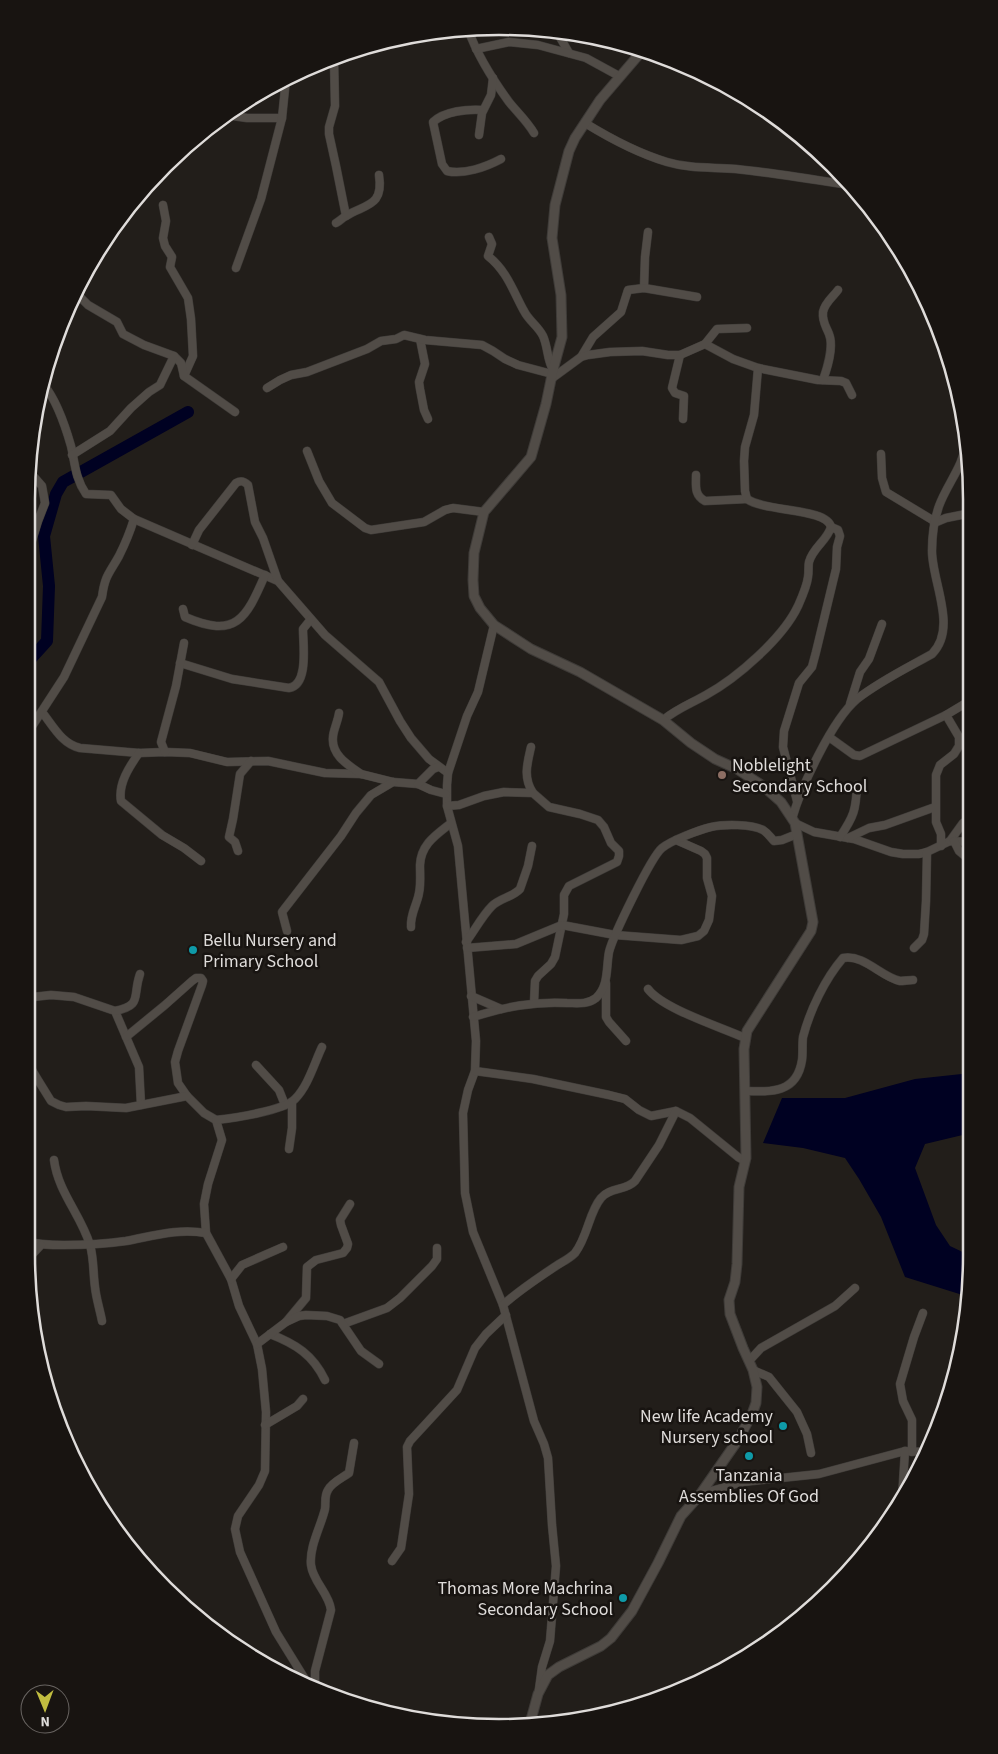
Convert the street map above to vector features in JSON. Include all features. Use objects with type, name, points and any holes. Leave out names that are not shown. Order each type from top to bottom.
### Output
[{"type":"street","points":[[471,36],[493,78],[534,132]]},
{"type":"street","points":[[561,39],[569,53]]},
{"type":"street","points":[[476,49],[509,42],[538,45],[586,58],[619,76]]},
{"type":"street","points":[[637,57],[600,100],[575,138],[569,151],[559,188],[553,222],[562,336],[531,457],[484,512],[474,553],[472,580],[474,596],[480,608],[494,625],[531,649],[580,672],[663,720],[691,743],[715,759],[737,769],[764,786],[781,802],[794,821],[814,832],[844,838],[891,852],[919,854],[952,841],[963,842]]},
{"type":"street","points":[[334,65],[335,106],[328,127],[328,134],[346,216]]},
{"type":"street","points":[[479,134],[483,110],[491,95],[493,78]]},
{"type":"street","points":[[236,268],[261,199],[282,118],[285,88]]},
{"type":"street","points":[[483,110],[460,110],[437,118],[433,122],[442,164],[447,171],[456,173],[490,165],[502,159]]},
{"type":"street","points":[[236,116],[282,118]]},
{"type":"street","points":[[585,123],[619,143],[668,162],[690,167],[733,169],[839,183]]},
{"type":"street","points":[[336,224],[346,216],[372,204],[380,188],[379,175]]},
{"type":"street","points":[[163,205],[166,221],[163,238],[164,246],[172,257],[170,267],[188,298],[191,318],[193,356],[184,376]]},
{"type":"street","points":[[644,288],[648,232]]},
{"type":"street","points":[[489,237],[492,244],[488,256],[503,271],[524,313],[544,337],[552,374]]},
{"type":"street","points":[[581,357],[593,337],[621,312],[628,290],[644,288],[697,297]]},
{"type":"street","points":[[823,380],[827,370],[831,342],[830,334],[823,322],[823,312],[829,299],[838,290]]},
{"type":"street","points":[[81,298],[88,305],[117,322],[122,334],[144,345],[174,356],[181,363],[184,376],[235,412]]},
{"type":"street","points":[[267,388],[291,375],[307,372],[367,349],[381,341],[396,339],[404,335],[420,339],[482,345],[518,366],[552,374],[581,357],[598,353],[642,351],[680,355],[705,344],[717,329],[747,328]]},
{"type":"street","points":[[420,339],[425,364],[419,382],[424,410],[428,419]]},
{"type":"street","points":[[705,344],[733,359],[758,368],[823,380],[842,380],[846,383],[852,395]]},
{"type":"street","points":[[680,355],[672,388],[675,393],[684,396],[683,419]]},
{"type":"street","points":[[72,455],[110,432],[130,408],[160,385],[174,356]]},
{"type":"street","points":[[747,499],[745,490],[745,447],[754,415],[758,368]]},
{"type":"street","points":[[48,390],[52,395],[65,429],[76,475],[86,494],[111,495],[121,509],[134,519],[278,580]]},
{"type":"street","points":[[307,451],[319,481],[332,503],[365,528],[371,530],[424,522],[445,510],[454,508],[484,512]]},
{"type":"street","points":[[881,454],[882,478],[886,492],[934,522]]},
{"type":"street","points":[[848,708],[867,692],[936,650],[944,620],[932,552],[934,522],[939,505],[961,460]]},
{"type":"street","points":[[696,475],[696,492],[699,498],[705,500],[747,499],[771,508],[826,518],[831,527],[838,530],[840,536],[837,547],[835,577],[812,667],[799,684],[784,731],[783,747],[797,801]]},
{"type":"street","points":[[35,531],[46,504],[42,486],[36,478]]},
{"type":"street","points":[[192,545],[199,530],[236,483],[240,481],[248,485],[254,522],[263,538],[278,580],[325,636],[379,682],[411,738],[438,767],[448,773]]},
{"type":"street","points":[[934,522],[963,515]]},
{"type":"street","points":[[35,722],[64,677],[102,597],[108,571],[118,558],[134,519]]},
{"type":"street","points":[[663,720],[678,708],[706,695],[735,676],[765,649],[786,625],[797,607],[808,579],[809,562],[816,547],[826,538],[831,527]]},
{"type":"street","points":[[183,609],[185,617],[190,619],[224,627],[232,625],[250,607],[265,575]]},
{"type":"street","points":[[180,663],[232,678],[289,688],[295,687],[299,683],[302,673],[303,629],[311,619]]},
{"type":"street","points":[[538,1694],[548,1675],[612,1638],[632,1611],[681,1516],[700,1494],[738,1440],[756,1403],[757,1387],[751,1365],[730,1314],[729,1300],[735,1282],[738,1187],[745,1161],[745,1038],[747,1031],[811,930],[813,922],[812,913],[794,821],[797,801],[829,737],[848,708],[860,672],[869,659],[882,624]]},
{"type":"street","points":[[494,625],[478,692],[467,716],[448,773],[446,794],[447,806],[458,846],[476,1042],[474,1071],[463,1113],[465,1193],[473,1232],[506,1315],[534,1421],[548,1458],[556,1566],[550,1642],[542,1667],[538,1694],[532,1718]]},
{"type":"street","points":[[165,752],[161,742],[184,643]]},
{"type":"street","points":[[829,737],[854,755],[860,756],[946,715],[963,705]]},
{"type":"street","points":[[42,712],[62,738],[71,746],[94,750],[139,753],[190,753],[226,762],[268,761],[325,773],[361,774],[393,782],[418,784],[430,790],[446,794]]},
{"type":"street","points":[[340,713],[337,727],[333,734],[333,745],[337,754],[346,764],[361,774]]},
{"type":"street","points":[[941,846],[941,834],[936,822],[936,775],[940,765],[954,754],[959,746],[959,737],[946,715]]},
{"type":"street","points":[[531,747],[526,776],[527,784],[533,793],[549,807],[598,820],[604,827],[611,843],[619,851],[620,856],[617,862],[569,886],[564,895],[564,914],[556,943],[555,957],[535,981],[534,1003]]},
{"type":"street","points":[[139,753],[125,776],[119,794],[121,801],[162,835],[201,861]]},
{"type":"street","points":[[238,851],[235,842],[228,837],[228,834],[233,818],[240,774],[251,761]]},
{"type":"street","points":[[418,784],[433,769],[438,767]]},
{"type":"street","points":[[287,931],[282,912],[370,795],[393,782]]},
{"type":"street","points":[[844,838],[857,804],[857,785]]},
{"type":"street","points":[[447,806],[458,806],[504,792],[533,793]]},
{"type":"street","points":[[844,838],[869,828],[885,826],[935,807]]},
{"type":"street","points":[[411,927],[411,915],[420,892],[423,850],[429,841],[451,823]]},
{"type":"street","points":[[952,841],[963,823]]},
{"type":"street","points":[[626,1041],[606,1017],[606,983],[609,951],[615,935],[654,858],[662,848],[676,840],[720,825],[754,827],[762,830],[774,841],[796,834]]},
{"type":"street","points":[[467,945],[516,944],[562,925],[602,931],[615,935],[681,940],[698,936],[708,926],[712,896],[707,878],[705,854],[676,840]]},
{"type":"street","points":[[952,841],[963,854]]},
{"type":"street","points":[[467,945],[493,905],[503,898],[518,892],[520,889],[528,866],[532,846]]},
{"type":"street","points":[[914,948],[922,940],[924,934],[927,852]]},
{"type":"street","points":[[745,1092],[774,1092],[784,1088],[795,1079],[800,1071],[803,1039],[818,998],[843,958],[849,957],[860,961],[901,981],[913,980]]},
{"type":"street","points":[[35,996],[74,998],[115,1011],[129,1008],[133,1004],[140,974]]},
{"type":"street","points":[[126,1036],[192,981],[196,978],[201,978],[203,981],[202,985],[175,1062],[178,1083],[187,1096],[204,1113],[216,1120],[273,1110],[288,1104],[305,1085],[322,1047]]},
{"type":"street","points":[[474,1017],[501,1009],[534,1003],[574,1004],[588,1002],[596,998],[606,983]]},
{"type":"street","points":[[648,989],[653,996],[681,1011],[745,1038]]},
{"type":"street","points":[[471,996],[501,1009]]},
{"type":"street","points":[[115,1011],[139,1067],[141,1105]]},
{"type":"street","points":[[256,1065],[279,1090],[288,1104],[292,1128],[289,1149]]},
{"type":"street","points":[[474,1071],[533,1079],[625,1099],[639,1110],[651,1116],[676,1111],[690,1118],[745,1161]]},
{"type":"street","points":[[35,1075],[51,1101],[66,1107],[126,1108],[187,1096]]},
{"type":"street","points":[[503,1306],[574,1254],[587,1232],[601,1198],[612,1191],[632,1185],[662,1139],[676,1111]]},
{"type":"street","points":[[216,1120],[222,1140],[204,1204],[206,1234],[231,1278],[239,1306],[257,1344],[262,1369],[266,1412],[265,1471],[259,1485],[238,1516],[235,1529],[240,1552],[276,1632],[303,1675]]},
{"type":"street","points":[[54,1160],[57,1176],[65,1196],[80,1221],[90,1244],[95,1288],[102,1321]]},
{"type":"street","points":[[257,1344],[286,1322],[306,1298],[307,1267],[316,1260],[343,1253],[347,1248],[348,1244],[340,1220],[350,1204]]},
{"type":"street","points":[[35,1244],[90,1244],[125,1241],[178,1231],[206,1234]]},
{"type":"street","points":[[35,1251],[40,1245]]},
{"type":"street","points":[[231,1278],[242,1265],[283,1247]]},
{"type":"street","points":[[343,1324],[375,1313],[394,1303],[432,1266],[437,1259],[437,1248]]},
{"type":"street","points":[[751,1365],[762,1348],[835,1306],[855,1288]]},
{"type":"street","points":[[905,1480],[912,1420],[903,1401],[900,1384],[923,1313]]},
{"type":"street","points":[[286,1322],[306,1314],[336,1318],[343,1324],[361,1351],[378,1364]]},
{"type":"street","points":[[392,1561],[401,1548],[409,1494],[407,1448],[410,1440],[457,1390],[475,1348],[486,1334],[506,1315]]},
{"type":"street","points":[[270,1334],[291,1342],[301,1349],[316,1364],[325,1380]]},
{"type":"street","points":[[751,1365],[769,1377],[797,1412],[807,1434],[810,1453]]},
{"type":"street","points":[[265,1425],[297,1406],[304,1399]]},
{"type":"street","points":[[315,1681],[315,1671],[331,1610],[330,1600],[316,1578],[311,1564],[312,1555],[328,1489],[348,1474],[354,1443]]},
{"type":"street","points":[[700,1494],[743,1482],[819,1474],[909,1452],[919,1452]]},
{"type":"water","points":[[963,1074],[963,1135],[925,1144],[915,1168],[936,1225],[950,1246],[963,1252],[961,1295],[905,1277],[881,1217],[845,1158],[803,1148],[763,1143],[782,1098],[845,1098],[915,1079]]},
{"type":"waterway","points":[[35,654],[47,641],[49,586],[44,536],[56,494],[63,482],[188,412]]},
{"type":"place","name":"Noblelight Secondary School","points":[[722,775]]},
{"type":"place","name":"Bellu Nursery and Primary School","points":[[193,950]]},
{"type":"place","name":"New life Academy Nursery school","points":[[783,1426]]},
{"type":"place","name":"Tanzania Assemblies Of God","points":[[749,1456]]},
{"type":"place","name":"Thomas More Machrina Secondary School","points":[[623,1598]]}]
